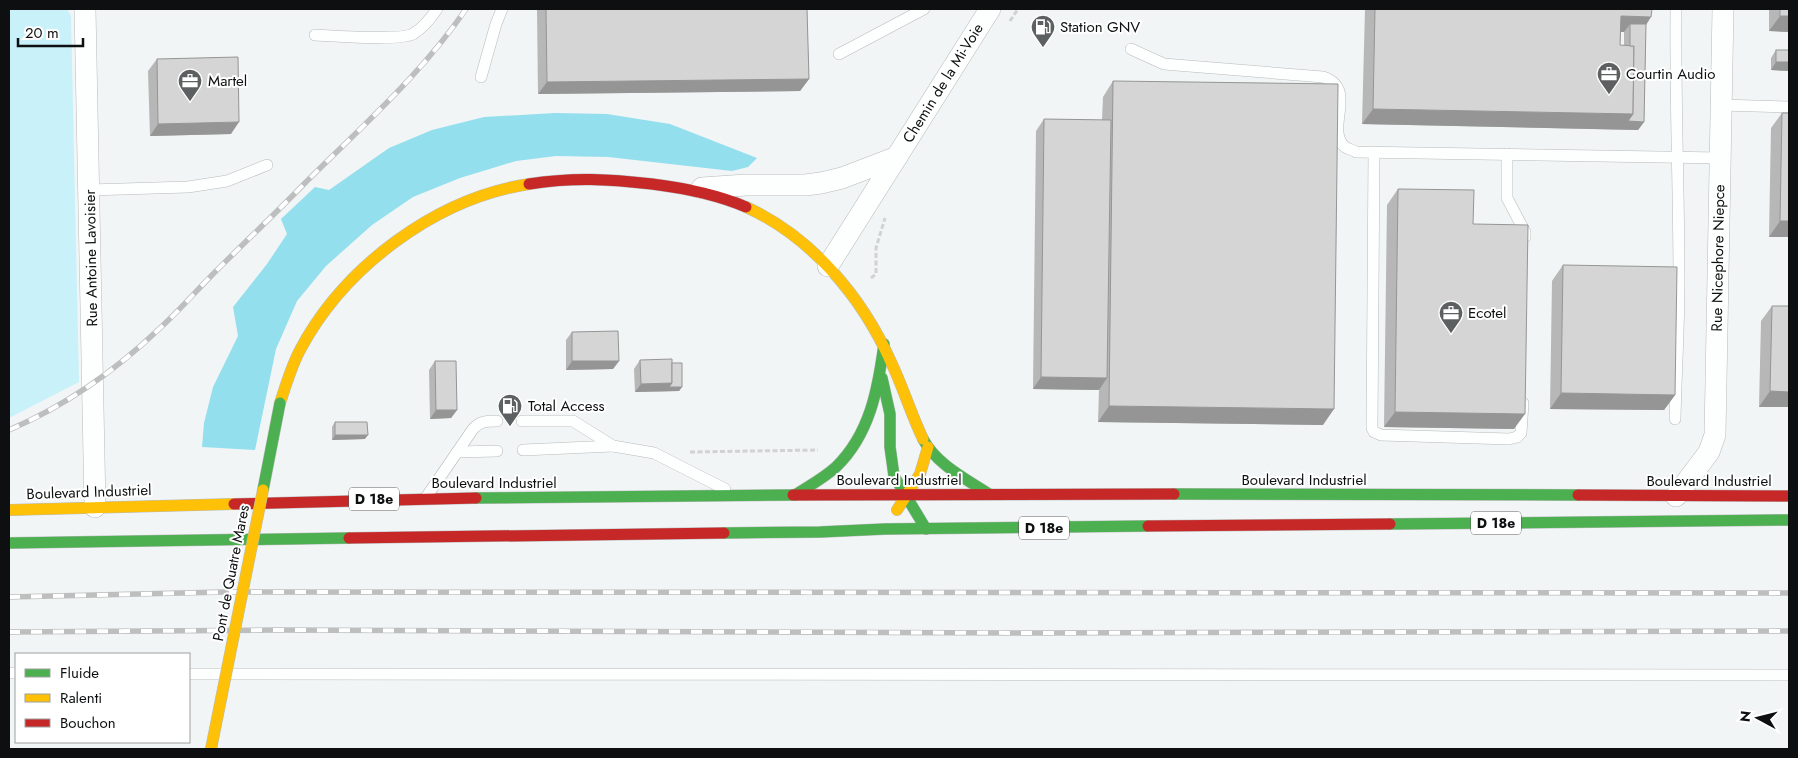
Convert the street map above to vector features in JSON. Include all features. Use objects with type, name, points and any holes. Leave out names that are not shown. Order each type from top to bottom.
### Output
[{"type":"main road","name":"Pont de Quatre Mares","points":[[211,749],[280,404],[286,381],[297,353],[312,327],[335,297],[386,246],[424,221],[457,204],[496,190],[541,182],[588,178],[691,189],[750,209],[793,236],[828,266],[852,294],[884,344],[928,447]]},
{"type":"main road","points":[[795,495],[836,467],[863,433],[870,414],[880,372],[884,344]]},
{"type":"main road","points":[[880,372],[890,414],[892,470],[926,529]]},
{"type":"main road","points":[[885,529],[920,474],[928,447],[953,470],[988,494]]},
{"type":"main road","name":"Boulevard Industriel","points":[[9,510],[426,498],[795,495],[1789,496]]},
{"type":"main road","name":"D 18e","points":[[9,543],[820,532],[885,529],[1789,520]]},
{"type":"street","name":"Rue Antoine Lavoisier","points":[[85,9],[95,507]]},
{"type":"street","name":"Chemin de la Mi-Voie","points":[[828,266],[990,9]]},
{"type":"street","name":"Rue Nicephore Niepce","points":[[1676,496],[1709,452],[1715,435],[1723,9]]},
{"type":"street","name":"Chemin de la Mi-Voie","points":[[691,189],[821,183],[842,178],[897,157]]},
{"type":"lane","points":[[315,36],[397,37],[412,34],[428,22],[437,9]]},
{"type":"lane","points":[[481,76],[502,9]]},
{"type":"lane","points":[[839,54],[924,9]]},
{"type":"lane","points":[[1675,419],[1679,284],[1678,157],[1675,101],[1676,9]]},
{"type":"lane","points":[[1131,49],[1164,64],[1330,79],[1339,87],[1339,137],[1346,148],[1356,152],[1721,158]]},
{"type":"lane","points":[[1721,105],[1789,107]]},
{"type":"lane","points":[[1374,152],[1372,418],[1374,432],[1381,435],[1517,437],[1521,433],[1523,392]]},
{"type":"lane","points":[[1507,154],[1507,198],[1525,232],[1524,252]]},
{"type":"lane","points":[[89,190],[198,186],[227,181],[267,166]]},
{"type":"lane","points":[[426,498],[478,424],[485,421],[497,421]]},
{"type":"lane","points":[[522,421],[573,421],[613,446]]},
{"type":"lane","points":[[523,450],[613,446],[654,453],[740,496]]},
{"type":"lane","points":[[457,452],[497,451]]},
{"type":"lane","points":[[190,674],[1789,675]]},
{"type":"path","points":[[852,294],[876,274],[876,248],[886,215]]},
{"type":"shaded area","points":[[9,9],[67,9],[71,16],[79,382],[9,418]]},
{"type":"shaded area","points":[[555,113],[607,114],[670,124],[757,158],[748,167],[732,171],[608,157],[556,156],[516,161],[460,178],[413,197],[372,225],[326,266],[297,301],[276,349],[255,450],[202,447],[204,423],[213,387],[238,336],[233,307],[267,264],[287,234],[281,219],[315,187],[329,190],[389,148],[432,130],[484,117]]},
{"type":"building","points":[[546,9],[807,9],[809,79],[547,82]]},
{"type":"building","points":[[1375,9],[1652,9],[1651,17],[1621,16],[1620,45],[1634,46],[1633,114],[1373,109]]},
{"type":"building","points":[[1780,9],[1789,9],[1789,16],[1780,16]]},
{"type":"building","points":[[1630,24],[1646,24],[1644,122],[1628,121],[1633,114],[1634,46],[1630,46]]},
{"type":"building","points":[[1776,50],[1789,50],[1789,62],[1776,62]]},
{"type":"building","name":"Martel","points":[[238,57],[239,122],[158,124],[157,59]]},
{"type":"building","points":[[1113,81],[1338,84],[1334,409],[1109,406]]},
{"type":"building","points":[[1782,113],[1789,113],[1789,221],[1780,221]]},
{"type":"building","points":[[1044,119],[1111,120],[1107,378],[1041,377]]},
{"type":"building","name":"Ecotel","points":[[1398,189],[1474,190],[1473,224],[1528,225],[1525,414],[1395,412]]},
{"type":"building","points":[[1563,265],[1677,267],[1675,395],[1561,393]]},
{"type":"building","points":[[1772,306],[1789,306],[1789,392],[1770,391]]},
{"type":"building","points":[[618,331],[619,361],[572,361],[572,332]]},
{"type":"building","points":[[672,359],[672,383],[641,384],[640,360]]},
{"type":"building","points":[[435,361],[456,361],[457,410],[436,410]]},
{"type":"building","points":[[672,363],[682,363],[682,387],[669,387],[672,383]]},
{"type":"building","points":[[335,422],[367,422],[368,435],[335,435]]},
{"type":"railway","points":[[9,430],[69,399],[107,373],[159,329],[410,79],[466,9]]},
{"type":"railway","points":[[9,597],[224,592],[1789,593]]},
{"type":"railway","points":[[9,632],[277,630],[1034,633],[1789,631]]},
{"type":"traffic: fast","points":[[795,495],[836,467],[857,440],[865,425],[875,394],[884,344]]},
{"type":"traffic: fast","points":[[882,378],[890,414],[890,447],[894,476],[926,529]]},
{"type":"traffic: fast","points":[[263,490],[280,403]]},
{"type":"traffic: fast","points":[[923,439],[944,463],[961,477],[989,494]]},
{"type":"traffic: fast","points":[[1174,494],[1578,495]]},
{"type":"traffic: fast","points":[[476,498],[793,495]]},
{"type":"traffic: fast","points":[[1390,524],[1789,520]]},
{"type":"traffic: fast","points":[[724,533],[1148,526]]},
{"type":"traffic: fast","points":[[9,543],[349,538]]},
{"type":"traffic: slow","points":[[280,403],[300,350],[319,320],[341,291],[367,265],[396,241],[427,221],[460,204],[494,192],[529,184]]},
{"type":"traffic: slow","points":[[746,207],[770,220],[813,252],[850,292],[879,338],[923,439]]},
{"type":"traffic: slow","points":[[897,510],[920,474],[928,447]]},
{"type":"traffic: slow","points":[[211,749],[263,490]]},
{"type":"traffic: slow","points":[[9,510],[234,504]]},
{"type":"traffic: jam","points":[[529,184],[576,180],[636,182],[700,192],[746,207]]},
{"type":"traffic: jam","points":[[793,495],[1174,494]]},
{"type":"traffic: jam","points":[[1578,495],[1789,496]]},
{"type":"traffic: jam","points":[[234,504],[476,498]]},
{"type":"traffic: jam","points":[[1148,526],[1390,524]]},
{"type":"traffic: jam","points":[[349,538],[724,533]]},
{"type":"place","name":"Station GNV","points":[[1043,48]]},
{"type":"place","name":"Courtin Audio","points":[[1609,95]]},
{"type":"place","name":"Martel","points":[[190,102]]},
{"type":"place","name":"Ecotel","points":[[1451,334]]},
{"type":"place","name":"Total Access","points":[[510,427]]}]
